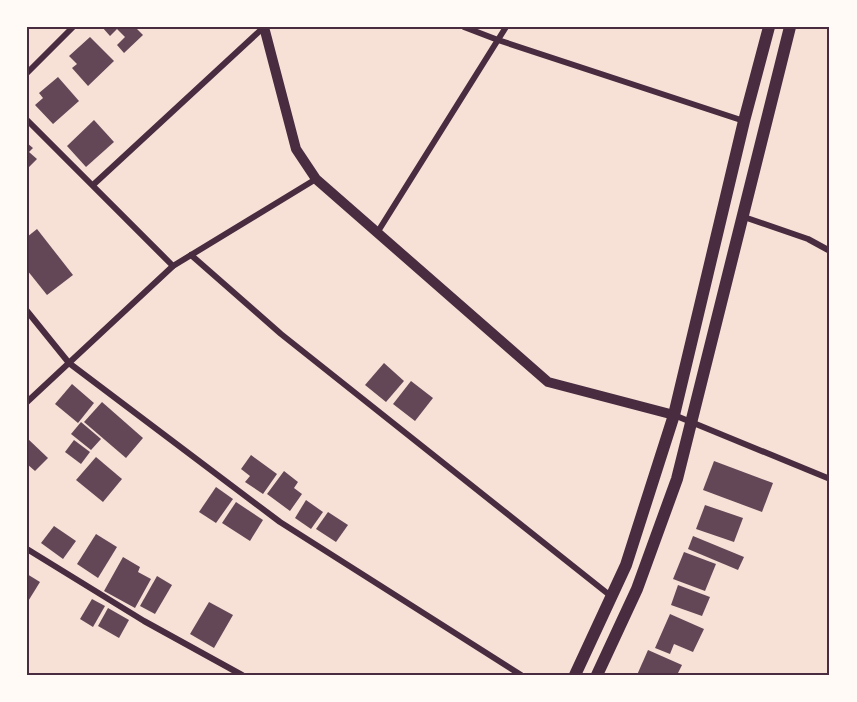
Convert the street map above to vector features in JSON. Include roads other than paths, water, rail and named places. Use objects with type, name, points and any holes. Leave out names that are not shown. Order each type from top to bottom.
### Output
[{"type":"main road","points":[[575,675],[626,565],[674,415],[744,121],[769,27]]},
{"type":"main road","points":[[597,675],[637,589],[677,479],[790,27]]},
{"type":"street","points":[[27,73],[73,27]]},
{"type":"street","points":[[93,185],[264,27],[296,149],[316,180],[548,382],[674,415],[830,479]]},
{"type":"street","points":[[464,27],[744,121]]},
{"type":"street","points":[[377,233],[506,27]]},
{"type":"street","points":[[27,120],[173,266]]},
{"type":"street","points":[[27,402],[173,266],[316,180]]},
{"type":"street","points":[[744,217],[808,239],[830,251]]},
{"type":"street","points":[[191,255],[281,334],[613,597]]},
{"type":"street","points":[[27,311],[69,363],[280,522],[521,675]]},
{"type":"street","points":[[27,549],[144,621],[242,675]]}]
